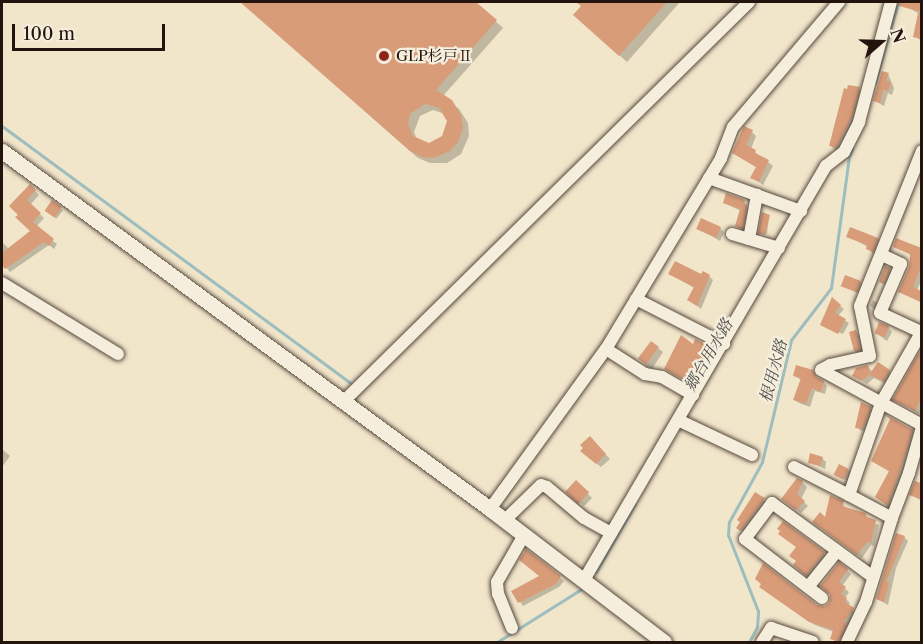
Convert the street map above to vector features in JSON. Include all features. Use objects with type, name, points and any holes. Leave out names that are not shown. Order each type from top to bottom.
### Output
[{"type":"street","points":[[343,402],[749,2]]},
{"type":"street","points":[[490,509],[606,349],[721,158],[734,127],[839,2]]},
{"type":"street","points":[[584,580],[682,421],[693,395],[826,166],[844,152],[859,122],[891,2]]},
{"type":"street","points":[[2,151],[505,520],[664,642]]},
{"type":"street","points":[[847,642],[866,602],[892,518],[909,473],[921,426],[821,370],[830,365],[870,356],[860,306],[921,151]]},
{"type":"street","points":[[709,178],[801,211]]},
{"type":"street","points":[[749,239],[757,195]]},
{"type":"street","points":[[732,234],[779,248]]},
{"type":"street","points":[[849,495],[881,403],[917,350],[921,331],[880,313],[901,264],[882,255]]},
{"type":"street","points":[[2,283],[118,354]]},
{"type":"street","points":[[636,299],[724,344]]},
{"type":"street","points":[[606,349],[645,374],[662,377],[693,395]]},
{"type":"street","points":[[682,421],[752,455]]},
{"type":"street","points":[[794,467],[892,518]]},
{"type":"street","points":[[505,520],[541,485],[547,487],[584,518],[611,533]]},
{"type":"street","points":[[822,598],[745,539],[772,503],[873,577]]},
{"type":"street","points":[[512,628],[498,594],[497,582],[524,535]]},
{"type":"street","points":[[808,587],[837,551]]},
{"type":"street","points":[[775,579],[783,568]]},
{"type":"street","points":[[762,642],[771,628],[813,642]]},
{"type":"building","name":"GLP杉戸Ⅱ","points":[[240,2],[476,2],[497,20],[436,90],[452,100],[461,115],[463,128],[458,142],[450,151],[433,158],[422,157],[410,151]],"holes":[[[425,104],[439,108],[447,121],[442,136],[429,143],[413,136],[408,124],[410,114]]]},
{"type":"building","points":[[576,2],[667,2],[619,56],[573,15],[581,6]]},
{"type":"building","points":[[899,2],[921,2],[921,12],[899,6]]},
{"type":"building","points":[[918,13],[921,13],[921,39],[913,37]]},
{"type":"building","points":[[882,71],[889,73],[886,81],[891,82],[888,91],[883,90],[880,103],[873,101]]},
{"type":"building","points":[[848,85],[860,87],[853,114],[837,147],[829,146],[844,88],[847,89]]},
{"type":"building","points":[[744,126],[753,130],[746,145],[769,160],[759,182],[750,178],[756,167],[732,153]]},
{"type":"building","points":[[30,184],[36,190],[27,200],[41,213],[33,222],[54,239],[49,246],[44,242],[5,269],[2,265],[2,253],[30,231],[15,217],[18,215],[9,206]]},
{"type":"building","points":[[726,193],[745,200],[744,204],[747,205],[743,229],[735,226],[740,209],[723,203]]},
{"type":"building","points":[[52,200],[62,207],[54,218],[45,211]]},
{"type":"building","points":[[762,212],[770,215],[765,235],[758,233]]},
{"type":"building","points":[[701,218],[721,227],[716,238],[696,229]]},
{"type":"building","points":[[850,227],[878,238],[873,252],[866,249],[867,245],[846,237]]},
{"type":"building","points":[[896,238],[921,248],[921,267],[913,287],[921,291],[921,302],[898,292],[909,267],[910,254],[893,247]]},
{"type":"building","points":[[675,261],[701,274],[703,271],[710,275],[697,306],[687,300],[694,287],[668,274]]},
{"type":"building","points":[[885,266],[890,268],[883,284],[879,282]]},
{"type":"building","points":[[845,275],[861,281],[857,292],[841,286]]},
{"type":"building","points":[[832,297],[841,305],[835,313],[846,319],[838,334],[820,325]]},
{"type":"building","points":[[879,322],[889,326],[885,337],[875,333]]},
{"type":"building","points":[[856,330],[860,350],[854,351],[849,332]]},
{"type":"building","points":[[681,335],[693,344],[695,339],[711,347],[689,383],[664,369]]},
{"type":"building","points":[[651,341],[659,347],[646,365],[638,359]]},
{"type":"building","points":[[921,349],[921,399],[915,411],[892,400]]},
{"type":"building","points":[[878,362],[890,370],[884,381],[869,375]]},
{"type":"building","points":[[796,365],[813,370],[817,377],[824,381],[821,392],[812,388],[806,404],[793,400],[801,378],[793,376]]},
{"type":"building","points":[[868,365],[870,373],[866,379],[862,381],[852,376],[856,368]]},
{"type":"building","points":[[861,402],[871,407],[863,429],[855,428]]},
{"type":"building","points":[[886,415],[913,430],[888,506],[875,497],[889,471],[871,461],[890,419]]},
{"type":"building","points":[[590,436],[606,454],[596,464],[580,451],[583,448],[580,445]]},
{"type":"building","points":[[810,453],[823,457],[820,466],[808,463]]},
{"type":"building","points":[[839,464],[849,469],[843,480],[834,475]]},
{"type":"building","points":[[797,478],[803,481],[797,494],[805,501],[796,510],[781,499]]},
{"type":"building","points":[[576,480],[589,492],[578,504],[565,492]]},
{"type":"building","points":[[915,481],[921,483],[921,499],[909,495]]},
{"type":"building","points":[[755,492],[765,498],[740,531],[736,528],[740,522],[737,520]]},
{"type":"building","points":[[830,495],[844,501],[842,506],[865,513],[867,517],[876,520],[871,543],[867,542],[857,555],[812,522],[820,512],[825,517]]},
{"type":"building","points":[[783,521],[825,552],[806,576],[793,565],[796,561],[789,556],[796,547],[778,534],[780,531],[777,529]]},
{"type":"building","points":[[896,533],[905,536],[886,582],[889,583],[884,602],[876,599]]},
{"type":"building","points":[[526,549],[561,576],[556,584],[518,603],[511,591],[539,576],[519,560]]},
{"type":"building","points":[[839,562],[848,569],[839,582],[846,587],[841,594],[847,598],[845,602],[854,608],[844,622],[847,623],[839,642],[830,639],[833,630],[809,622],[759,587],[761,584],[755,579],[763,563],[817,605],[825,606],[829,603],[830,595],[820,586]]},
{"type":"waterway","name":"根用水路","points":[[875,83],[898,2]]},
{"type":"waterway","points":[[2,126],[351,383]]},
{"type":"waterway","name":"根用水路","points":[[749,642],[757,627],[758,611],[728,535],[729,522],[762,462],[791,340],[831,288],[852,149]]},
{"type":"waterway","name":"郷台用水路","points":[[596,572],[635,504]]},
{"type":"waterway","name":"郷台用水路","points":[[497,642],[583,588]]},
{"type":"place","name":"GLP杉戸Ⅱ","points":[[384,56]]}]
